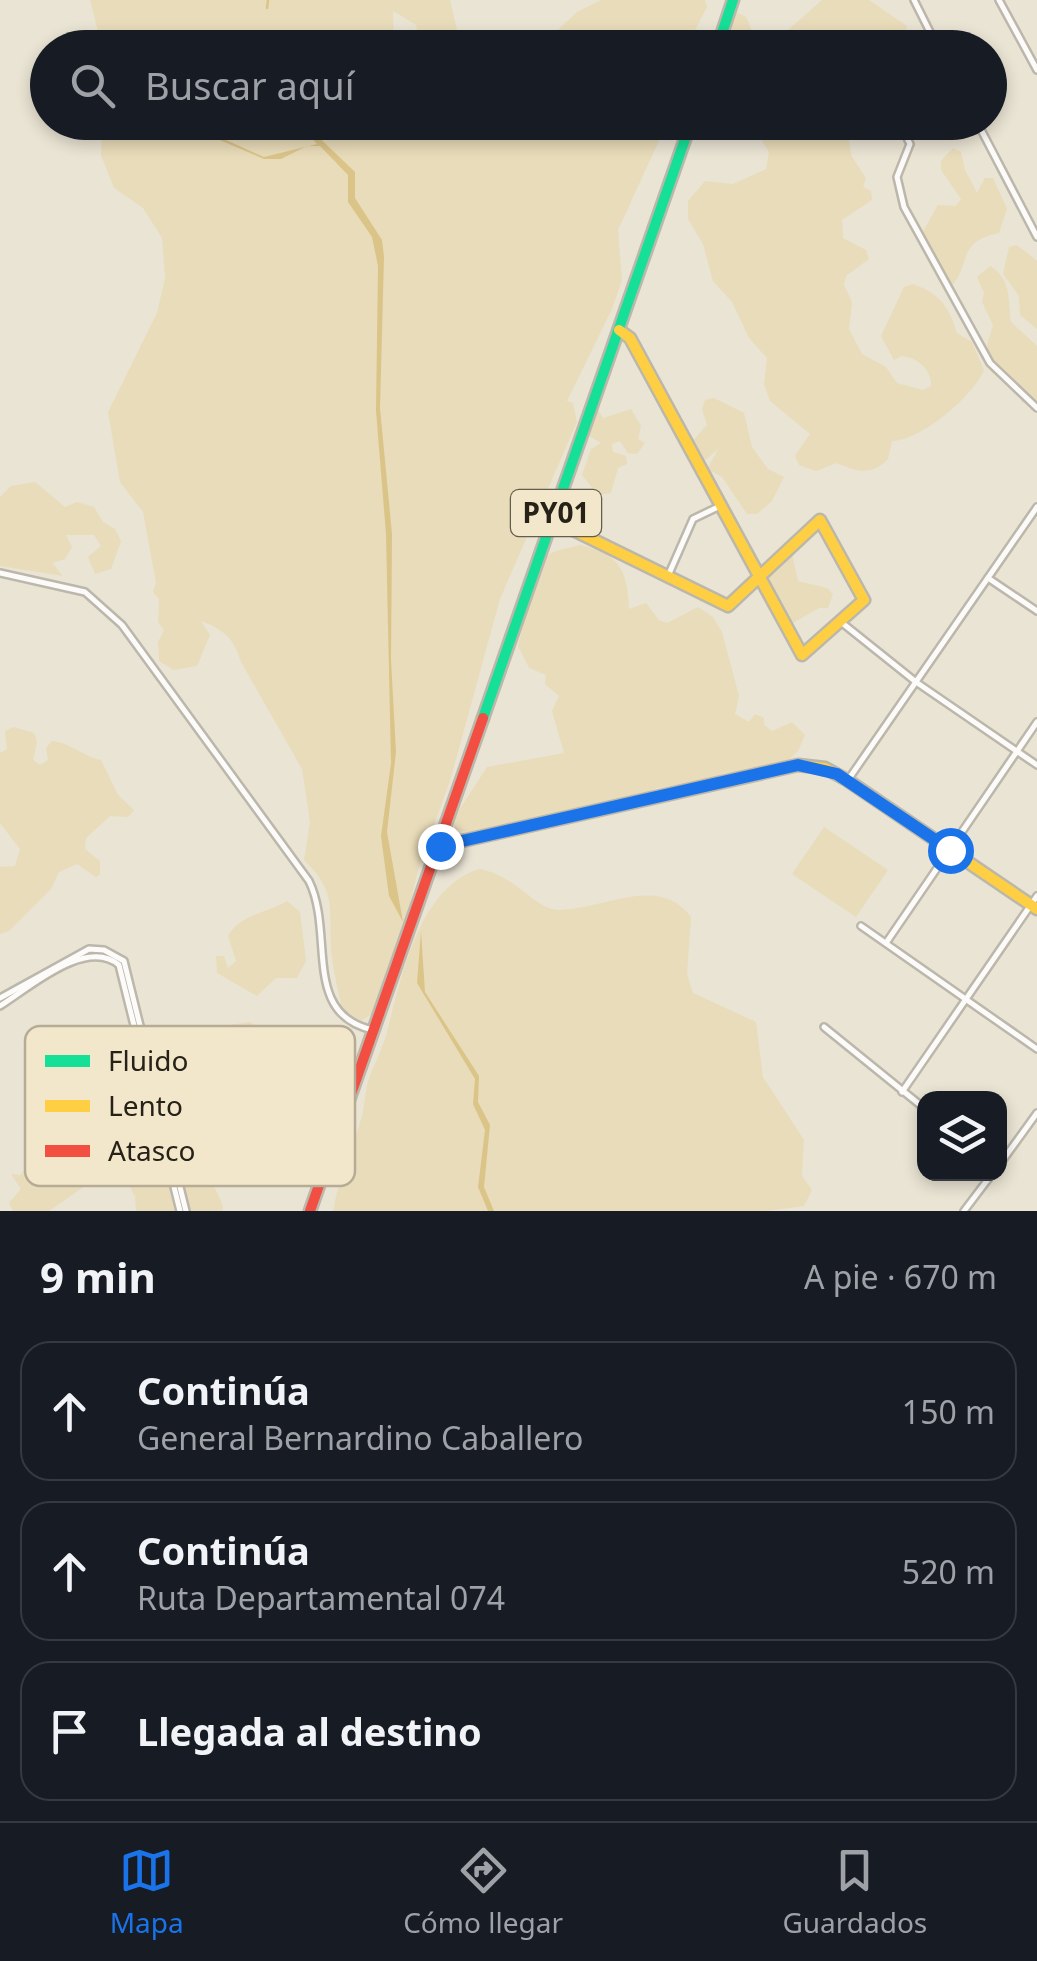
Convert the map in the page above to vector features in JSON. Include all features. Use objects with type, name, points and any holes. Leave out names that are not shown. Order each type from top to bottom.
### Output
[{"type":"main road","points":[[723,30],[734,0]]},
{"type":"main road","name":"PY01","points":[[355,1088],[685,140]]},
{"type":"main road","points":[[553,520],[728,606],[758,578],[820,520],[864,600],[802,655],[758,578],[672,411],[630,338],[619,330]]},
{"type":"main road","points":[[440,846],[798,765],[825,768],[847,780],[1035,904]]},
{"type":"main road","name":"PY01","points":[[310,1211],[321,1186]]},
{"type":"main road","name":"PY01","points":[[320,1211],[324,1186]]},
{"type":"street","points":[[914,0],[929,30]]},
{"type":"street","points":[[1000,0],[1037,70]]},
{"type":"street","points":[[908,140],[910,144],[897,177],[904,206],[990,363],[1037,408]]},
{"type":"street","points":[[987,140],[1037,237]]},
{"type":"street","points":[[668,576],[693,519],[721,506]]},
{"type":"street","points":[[847,780],[1036,512]]},
{"type":"street","points":[[0,574],[85,592],[122,624],[309,881],[319,907],[327,997],[332,1008],[351,1024],[375,1030]]},
{"type":"street","points":[[988,578],[1037,611]]},
{"type":"street","points":[[841,622],[916,682],[1037,764]]},
{"type":"street","points":[[886,943],[1037,722]]},
{"type":"street","points":[[902,1092],[1035,904]]},
{"type":"street","points":[[862,926],[1037,1049]]},
{"type":"street","points":[[0,1002],[90,956],[106,957],[119,965],[135,1026]]},
{"type":"street","points":[[824,1027],[917,1103]]},
{"type":"street","points":[[1007,1154],[1037,1113]]},
{"type":"street","points":[[964,1211],[987,1181]]},
{"type":"street","points":[[176,1186],[183,1211]]},
{"type":"shaded area","points":[[90,0],[450,0],[457,30],[417,30],[416,25],[393,11],[394,30],[98,30]]},
{"type":"shaded area","points":[[601,0],[705,0],[707,7],[695,30],[558,30],[577,12]]},
{"type":"shaded area","points":[[822,0],[869,0],[907,26],[907,30],[788,30]]},
{"type":"shaded area","points":[[738,13],[746,17],[752,30],[730,30],[731,19]]},
{"type":"shaded area","points":[[101,140],[659,140],[618,230],[622,280],[612,309],[567,401],[573,403],[577,422],[500,599],[450,781],[420,863],[392,976],[375,1012],[358,1023],[343,1013],[333,964],[327,894],[304,860],[310,822],[302,769],[235,647],[222,632],[201,621],[210,635],[197,666],[174,670],[159,661],[158,642],[164,630],[158,622],[159,599],[153,592],[156,583],[143,512],[120,482],[108,412],[157,313],[165,278],[162,238],[143,208],[114,188],[101,155]]},
{"type":"shaded area","points":[[219,140],[264,157],[305,147],[281,159],[264,159]]},
{"type":"shaded area","points":[[313,140],[322,140],[355,172],[355,198],[382,240],[384,257],[380,408],[392,534],[391,660],[396,752],[387,832],[403,922],[389,896],[381,836],[391,763],[386,534],[376,411],[378,266],[372,237],[348,202],[348,175],[320,146],[309,146],[317,144]]},
{"type":"shaded area","points":[[762,140],[849,140],[851,155],[866,178],[863,187],[871,191],[872,200],[842,220],[843,238],[866,250],[869,259],[846,276],[844,285],[852,302],[849,329],[862,354],[886,367],[897,383],[923,390],[931,386],[923,366],[902,356],[894,360],[881,336],[904,287],[913,284],[942,302],[957,333],[972,342],[984,370],[969,392],[945,415],[917,433],[892,441],[888,459],[870,470],[837,463],[816,471],[799,465],[795,456],[810,434],[770,401],[764,384],[767,358],[749,338],[732,302],[713,281],[703,244],[688,219],[688,201],[705,181],[733,184],[766,169],[769,152]]},
{"type":"shaded area","points":[[953,148],[961,152],[977,193],[985,178],[993,178],[1007,209],[999,233],[971,247],[952,286],[938,276],[933,250],[920,237],[938,205],[956,206],[961,199],[941,170],[941,161]]},
{"type":"shaded area","points":[[1017,245],[1037,261],[1037,329],[1020,315],[1019,296],[1003,274],[1009,247]]},
{"type":"shaded area","points":[[990,266],[1006,284],[1011,322],[1037,346],[1037,401],[1022,403],[1016,391],[989,369],[987,346],[993,325],[982,302],[984,293],[977,277]]},
{"type":"shaded area","points":[[714,398],[744,413],[752,447],[768,469],[784,477],[772,501],[757,514],[747,514],[722,477],[707,469],[719,448],[707,459],[698,460],[689,445],[707,425],[702,409],[705,400]]},
{"type":"shaded area","points":[[595,405],[603,418],[631,409],[641,426],[638,439],[645,443],[637,454],[628,453],[620,441],[612,444],[613,452],[626,456],[627,464],[618,468],[611,493],[598,495],[582,475],[591,449],[601,443],[587,435]]},
{"type":"shaded area","points":[[35,482],[65,507],[77,502],[94,507],[103,522],[115,529],[121,541],[111,569],[95,574],[88,557],[101,546],[94,535],[66,535],[72,547],[65,559],[52,563],[63,576],[0,566],[0,497],[11,486]]},
{"type":"shaded area","points":[[783,544],[792,554],[798,581],[827,588],[833,594],[828,608],[819,608],[791,624],[776,603],[767,572]]},
{"type":"shaded area","points":[[579,545],[603,553],[618,565],[626,583],[629,609],[646,603],[659,620],[667,623],[698,607],[713,617],[722,632],[739,696],[735,714],[749,722],[755,714],[764,718],[764,725],[772,731],[792,722],[805,735],[798,751],[778,771],[724,773],[705,781],[657,788],[636,799],[549,816],[523,827],[475,833],[455,830],[452,821],[487,767],[564,753],[552,711],[559,696],[545,684],[546,675],[529,668],[518,646],[543,561],[551,553]]},
{"type":"shaded area","points":[[13,727],[34,733],[37,742],[33,760],[40,765],[48,760],[46,748],[52,741],[101,760],[118,795],[134,810],[128,817],[110,816],[86,838],[85,849],[100,861],[100,874],[96,877],[77,864],[59,872],[51,889],[9,931],[0,934],[0,867],[15,866],[20,849],[0,823],[0,753],[7,749],[5,731]]},
{"type":"shaded area","points":[[824,827],[888,870],[856,917],[792,874]]},
{"type":"shaded area","points":[[479,869],[492,873],[551,909],[647,896],[678,904],[691,917],[687,974],[693,993],[756,1022],[763,1077],[804,1140],[802,1176],[812,1190],[804,1206],[766,1211],[333,1211],[339,1186],[355,1186],[355,1137],[369,1078],[384,1041],[407,959],[428,914],[441,894],[458,879]]},
{"type":"shaded area","points":[[287,901],[300,912],[306,961],[297,978],[276,978],[257,996],[217,973],[216,956],[224,956],[228,968],[236,961],[228,936],[233,929],[247,918]]},
{"type":"shaded area","points":[[421,931],[425,992],[479,1076],[478,1102],[490,1125],[484,1187],[494,1211],[488,1211],[478,1187],[485,1130],[473,1104],[475,1079],[417,983]]},
{"type":"shaded area","points":[[249,1022],[257,1026],[228,1026]]},
{"type":"shaded area","points":[[25,1170],[25,1186],[85,1186],[49,1211],[13,1211],[9,1203],[21,1189],[11,1174],[20,1175]]},
{"type":"shaded area","points":[[129,1186],[213,1186],[223,1211],[136,1211]]},
{"type":"waterway","points":[[267,8],[268,0]]},
{"type":"traffic: fast","points":[[723,30],[733,0]]},
{"type":"traffic: fast","points":[[483,718],[685,140]]},
{"type":"traffic: slow","points":[[553,520],[728,606],[820,520],[864,600],[802,655],[630,338],[619,330]]},
{"type":"traffic: slow","points":[[440,846],[798,765],[825,768],[847,780],[1037,909]]},
{"type":"traffic: jam","points":[[355,1083],[483,718]]},
{"type":"traffic: jam","points":[[310,1211],[319,1186]]},
{"type":"route","points":[[440,846],[798,765],[825,768],[837,774],[950,850]]}]
